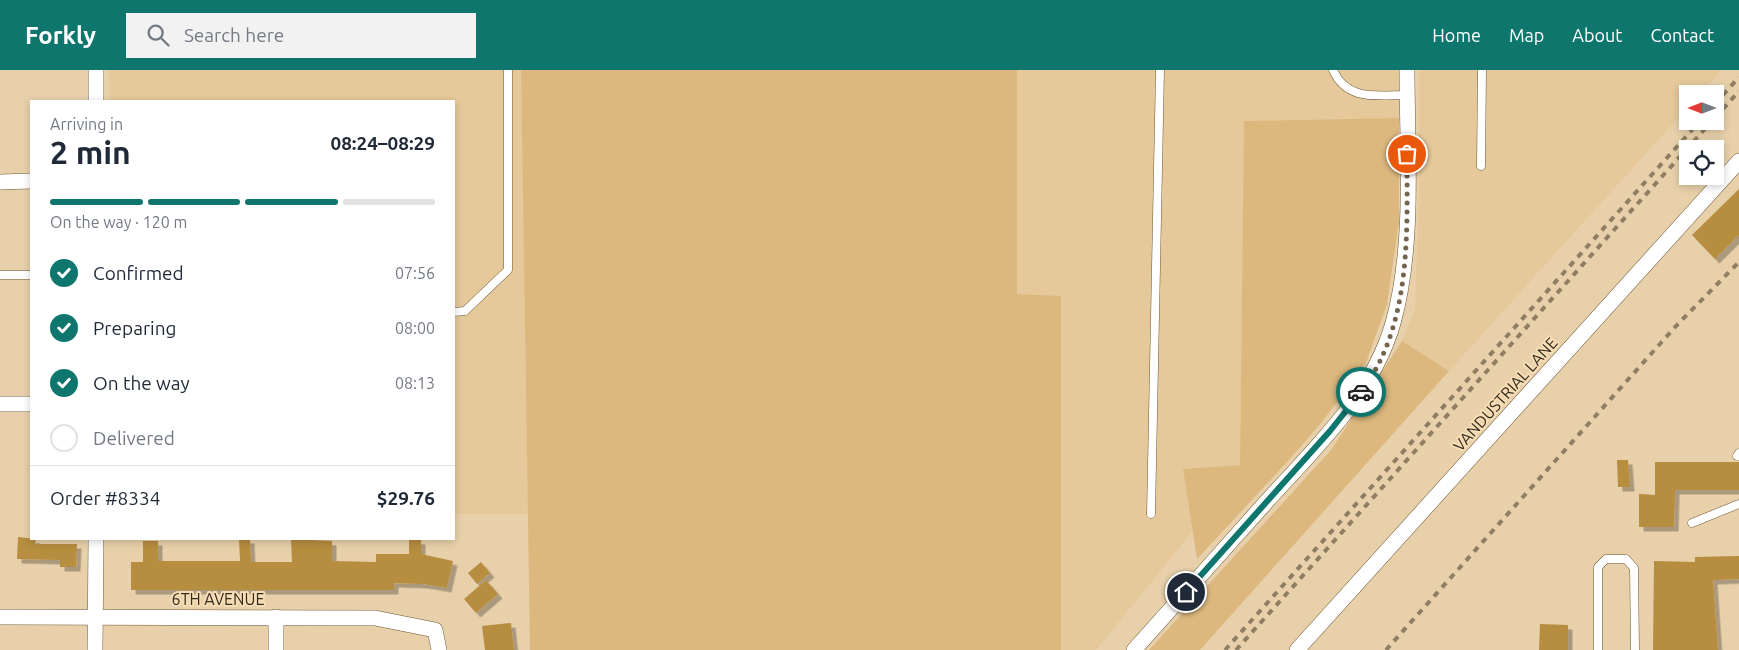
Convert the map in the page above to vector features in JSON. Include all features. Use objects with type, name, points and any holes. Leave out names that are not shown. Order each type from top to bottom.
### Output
[{"type":"street","points":[[96,70],[96,100]]},
{"type":"street","points":[[1134,650],[1330,431],[1363,388],[1382,356],[1394,322],[1405,266],[1407,70]]},
{"type":"street","name":"VANDUSTRIAL LANE","points":[[1297,650],[1739,161]]},
{"type":"street","points":[[0,182],[30,182]]},
{"type":"street","points":[[0,404],[30,404]]},
{"type":"street","points":[[95,650],[96,540]]},
{"type":"street","points":[[276,616],[276,650]]},
{"type":"street","name":"6TH AVENUE","points":[[0,617],[276,616],[375,618],[435,630],[439,650]]},
{"type":"lane","points":[[455,312],[465,311],[508,270],[508,70]]},
{"type":"lane","points":[[1151,514],[1160,70]]},
{"type":"lane","points":[[1333,70],[1348,91],[1370,96],[1407,95]]},
{"type":"lane","points":[[1481,166],[1482,70]]},
{"type":"lane","points":[[0,275],[30,275]]},
{"type":"lane","points":[[1692,523],[1739,504]]},
{"type":"lane","points":[[1598,650],[1598,567],[1606,559],[1626,559],[1634,568],[1635,650]]},
{"type":"shaded area","points":[[109,70],[521,70],[528,514],[455,514],[455,100],[110,100]]},
{"type":"shaded area","points":[[521,70],[1017,70],[1017,294],[1061,296],[1061,650],[530,650]]},
{"type":"shaded area","points":[[1017,70],[1399,70],[1399,118],[1244,121],[1240,466],[1183,469],[1193,531],[1096,650],[1061,650],[1061,296],[1017,294]]},
{"type":"shaded area","points":[[1419,70],[1722,70],[1709,85],[1679,85],[1679,117],[1449,371],[1402,341],[1415,308],[1419,193]]},
{"type":"shaded area","points":[[1399,118],[1399,221],[1387,304],[1366,363],[1322,422],[1197,559],[1183,469],[1240,465],[1244,121]]},
{"type":"shaded area","points":[[1402,341],[1449,371],[1200,650],[1149,650],[1331,450]]},
{"type":"building","points":[[1739,189],[1739,235],[1715,259],[1692,235]]},
{"type":"building","points":[[1617,460],[1628,460],[1630,487],[1618,487]]},
{"type":"building","points":[[1655,462],[1739,462],[1739,490],[1675,490],[1674,527],[1639,527],[1639,494],[1655,495]]},
{"type":"building","points":[[18,537],[36,540],[35,544],[77,544],[76,567],[60,567],[60,560],[17,559]]},
{"type":"building","points":[[239,540],[250,540],[251,562],[292,562],[291,540],[332,541],[332,561],[376,562],[376,554],[409,554],[409,540],[421,540],[421,554],[453,561],[447,588],[424,584],[394,583],[394,590],[131,590],[131,562],[143,562],[143,541],[158,541],[158,561],[240,561]]},
{"type":"building","points":[[1739,556],[1739,579],[1713,580],[1718,650],[1653,650],[1654,561],[1695,562],[1695,557]]},
{"type":"building","points":[[481,562],[490,573],[477,584],[468,573]]},
{"type":"building","points":[[486,580],[498,594],[476,613],[464,599]]},
{"type":"building","points":[[511,623],[514,650],[485,650],[482,626]]},
{"type":"building","points":[[1540,624],[1568,625],[1568,650],[1539,650]]},
{"type":"railway","points":[[1724,94],[1739,77]]},
{"type":"railway","points":[[1724,108],[1739,91]]},
{"type":"railway","points":[[1225,650],[1692,130]]},
{"type":"railway","points":[[1236,650],[1704,130]]},
{"type":"railway","points":[[1386,650],[1676,326],[1739,262]]},
{"type":"way so far","points":[[1361,392],[1382,356],[1394,322],[1405,266],[1407,154]]},
{"type":"route","points":[[1186,592],[1330,431],[1361,392]]}]
